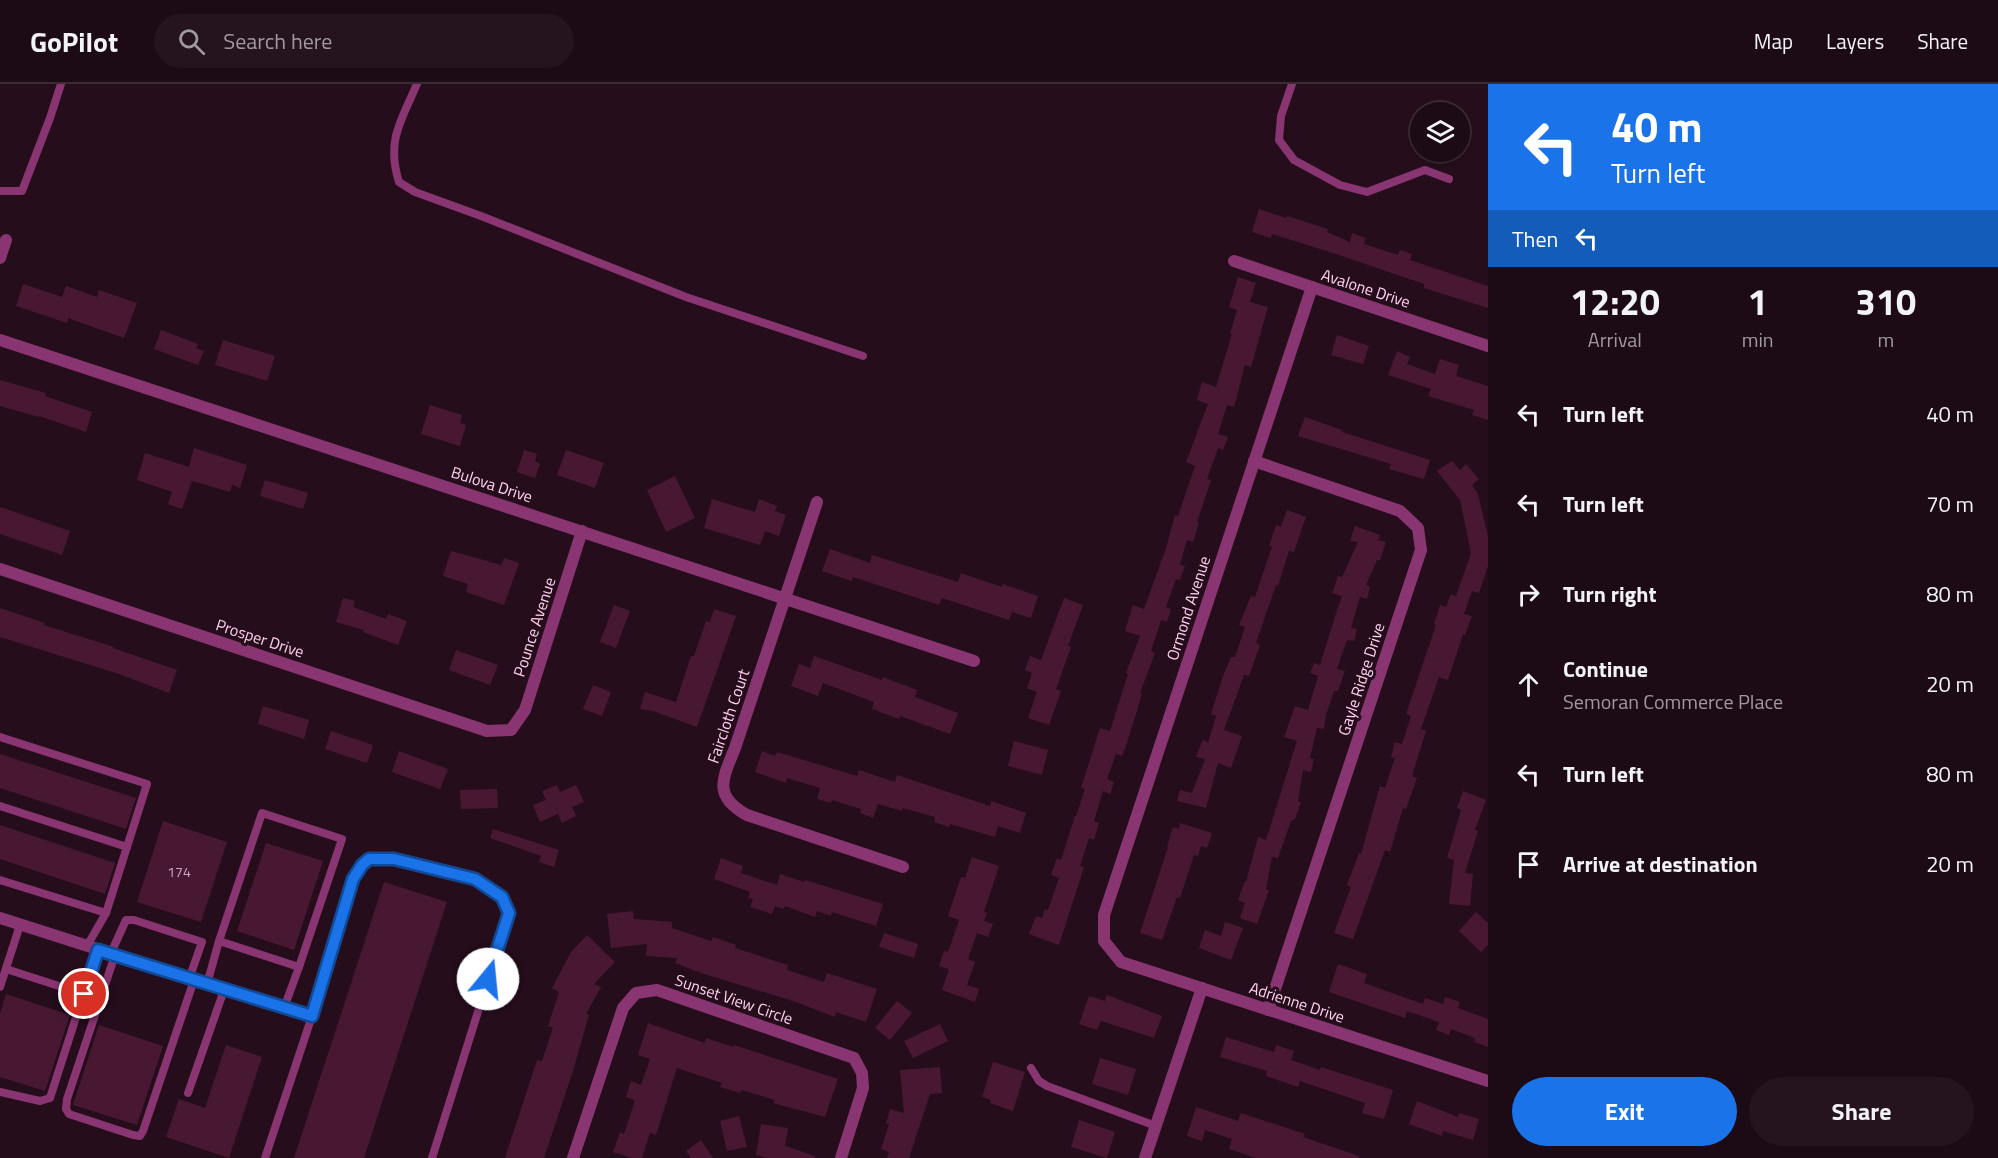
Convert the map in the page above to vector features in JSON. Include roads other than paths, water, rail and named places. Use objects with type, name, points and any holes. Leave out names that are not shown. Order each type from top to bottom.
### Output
[{"type":"street","points":[[0,258],[6,240]]},
{"type":"street","name":"Avalone Drive","points":[[1234,261],[1488,346]]},
{"type":"street","name":"Ormond Avenue","points":[[1104,941],[1104,915],[1312,287]]},
{"type":"street","name":"Bulova Drive","points":[[0,340],[974,662]]},
{"type":"street","name":"Gayle Ridge Drive","points":[[1254,461],[1400,511],[1418,528],[1421,550],[1268,1010]]},
{"type":"street","points":[[785,600],[817,502]]},
{"type":"street","name":"Pounce Avenue","points":[[511,730],[525,710],[582,531]]},
{"type":"street","name":"Prosper Drive","points":[[0,569],[487,731],[511,730]]},
{"type":"street","name":"Faircloth Court","points":[[785,600],[726,770],[723,786],[727,801],[747,815],[903,867]]},
{"type":"street","points":[[0,918],[266,1003]]},
{"type":"street","name":"Adrienne Drive","points":[[1104,941],[1121,962],[1488,1081]]},
{"type":"street","points":[[1146,1158],[1202,988]]},
{"type":"street","name":"Sunset View Circle","points":[[573,1158],[623,1008],[636,993],[657,990],[854,1058],[862,1073],[863,1088],[841,1158]]},
{"type":"lane","points":[[0,191],[22,191],[50,118],[60,84]]},
{"type":"lane","points":[[417,84],[393,140],[394,167],[399,182],[415,192],[686,297],[863,356]]},
{"type":"lane","points":[[1292,84],[1281,116],[1279,140],[1294,160],[1340,185],[1367,192],[1425,170],[1449,179]]},
{"type":"lane","points":[[0,737],[147,784],[106,913],[103,951],[67,1100],[66,1108],[69,1114],[140,1136],[202,942],[134,920],[126,920],[103,951],[84,994],[50,1098],[40,1101],[0,1092]]},
{"type":"lane","points":[[0,806],[127,847]]},
{"type":"lane","points":[[207,984],[262,813],[342,839],[284,1008]]},
{"type":"lane","points":[[265,1158],[312,1016],[353,879],[369,859],[394,859],[475,879],[502,897],[509,913],[432,1158]]},
{"type":"lane","points":[[0,880],[106,913]]},
{"type":"lane","points":[[0,987],[20,925]]},
{"type":"lane","points":[[219,941],[299,967]]},
{"type":"lane","points":[[6,969],[84,994]]},
{"type":"lane","points":[[188,1093],[224,990]]},
{"type":"lane","points":[[266,1003],[312,1016]]},
{"type":"lane","points":[[1031,1068],[1039,1081],[1047,1086],[1156,1126]]}]
